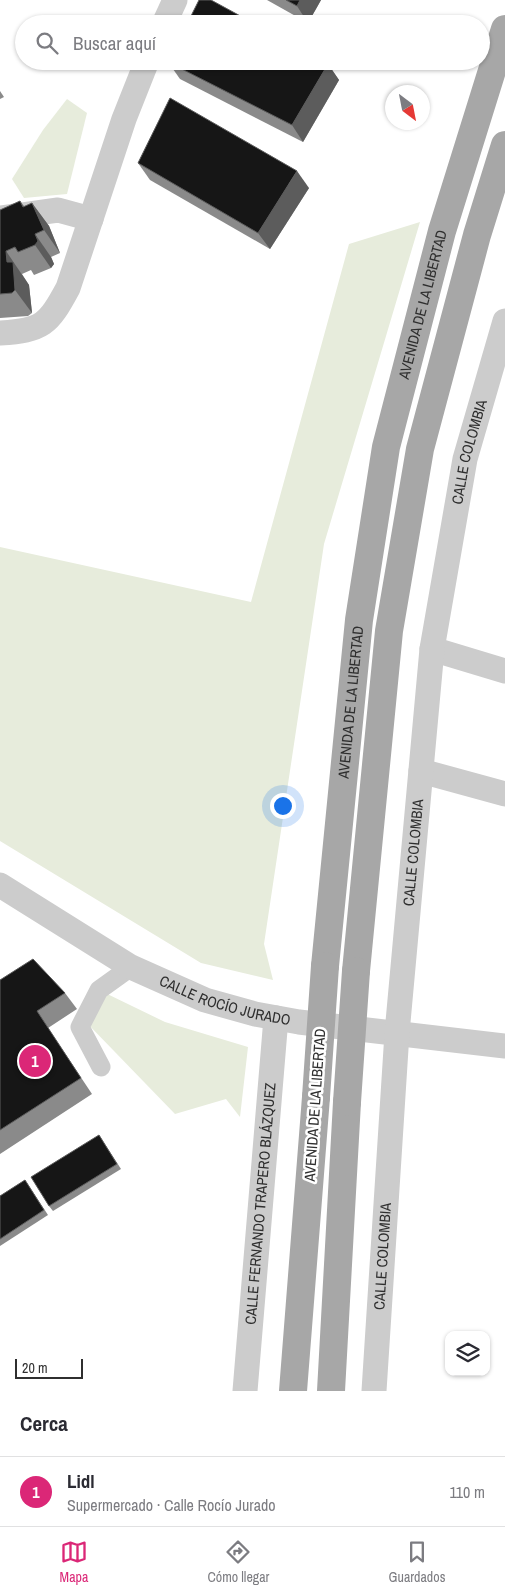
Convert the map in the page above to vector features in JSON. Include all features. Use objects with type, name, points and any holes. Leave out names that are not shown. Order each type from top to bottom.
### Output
[{"type":"main road","name":"AVENIDA DE LA LIBERTAD","points":[[293,1391],[325,966],[359,620],[386,447],[442,231],[505,29]]},
{"type":"main road","name":"AVENIDA DE LA LIBERTAD","points":[[331,1391],[356,971],[389,631],[420,449],[477,235],[505,145]]},
{"type":"street","points":[[168,15],[175,0]]},
{"type":"street","points":[[0,333],[21,332],[41,326],[56,310],[68,288],[124,118],[143,70]]},
{"type":"street","points":[[0,218],[58,210],[91,219]]},
{"type":"street","name":"CALLE COLOMBIA","points":[[374,1391],[397,1034],[432,649],[466,458],[505,321]]},
{"type":"street","points":[[432,649],[505,671]]},
{"type":"street","points":[[421,771],[505,794]]},
{"type":"street","name":"CALLE ROCÍO JURADO","points":[[0,885],[131,967],[205,1000],[276,1018],[505,1046]]},
{"type":"street","points":[[101,1067],[80,1027],[99,990],[131,967]]},
{"type":"street","name":"CALLE FERNANDO TRAPERO BLÁZQUEZ","points":[[245,1391],[276,1018]]},
{"type":"green space","points":[[67,99],[87,113],[67,194],[24,198],[12,179],[43,130]]},
{"type":"green space","points":[[420,222],[324,544],[264,944],[273,980],[201,963],[0,841],[0,547],[251,602],[349,244]]},
{"type":"green space","points":[[99,990],[165,1022],[248,1047],[240,1117],[226,1099],[175,1114],[84,1020]]},
{"type":"building","points":[[199,0],[211,0],[238,15],[192,15]]},
{"type":"building","points":[[286,0],[300,0],[297,6]]},
{"type":"building","points":[[184,70],[324,70],[292,125]]},
{"type":"building","points":[[170,98],[297,171],[258,233],[138,163]]},
{"type":"building","points":[[20,201],[23,207],[32,203],[44,230],[35,234],[38,241],[35,245],[18,252],[15,247],[6,251],[7,262],[13,262],[15,290],[12,293],[0,294],[0,210]]},
{"type":"building","points":[[33,959],[65,993],[37,1011],[81,1078],[0,1130],[0,980]]},
{"type":"building","points":[[99,1135],[117,1164],[49,1206],[31,1177]]},
{"type":"building","points":[[25,1180],[44,1210],[0,1239],[0,1196]]},
{"type":"place","name":"Lidl","points":[[35,1061]]}]
